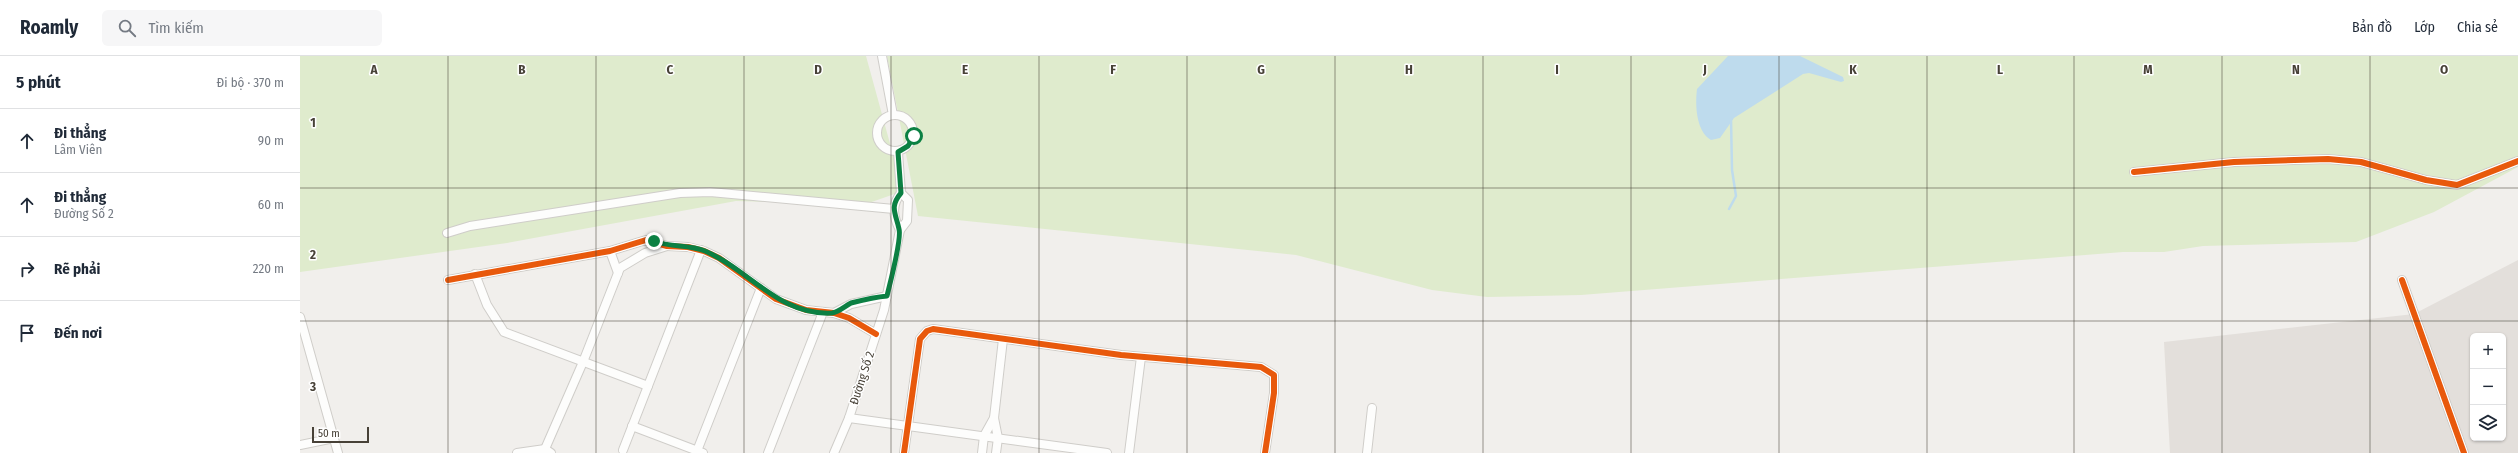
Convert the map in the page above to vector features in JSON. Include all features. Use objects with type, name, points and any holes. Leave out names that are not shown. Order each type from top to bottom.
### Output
[{"type":"street","points":[[882,56],[892,115]]},
{"type":"street","points":[[892,115],[898,115],[908,120],[914,130],[912,142],[898,152],[887,150],[877,136],[879,125],[887,117],[892,115]]},
{"type":"street","points":[[898,152],[901,193],[895,200],[894,219],[900,230]]},
{"type":"street","points":[[2134,172],[2234,162],[2328,159],[2361,162],[2426,180],[2457,185],[2518,161]]},
{"type":"street","points":[[446,233],[470,226],[680,193],[710,192],[894,209]]},
{"type":"street","name":"Đường Số 2","points":[[834,453],[850,418],[887,296],[900,230],[907,221],[908,200],[901,193]]},
{"type":"street","points":[[448,280],[610,251],[646,240],[667,246],[688,247],[701,250],[719,258],[787,304],[834,313],[849,318],[876,334]]},
{"type":"street","points":[[517,453],[548,451],[618,273],[630,260],[645,253],[667,246]]},
{"type":"street","points":[[623,450],[701,250]]},
{"type":"street","points":[[610,251],[618,273]]},
{"type":"street","points":[[476,274],[487,305],[504,332],[648,386]]},
{"type":"street","points":[[2402,280],[2464,453]]},
{"type":"street","points":[[632,426],[700,452],[762,288]]},
{"type":"street","points":[[834,313],[851,304],[887,296]]},
{"type":"street","points":[[768,453],[823,312]]},
{"type":"street","points":[[300,318],[338,453]]},
{"type":"street","points":[[904,453],[920,339],[927,331],[933,329],[1141,357],[1261,367],[1274,375],[1274,393],[1265,453]]},
{"type":"street","points":[[996,453],[998,438],[994,418],[1002,339]]},
{"type":"street","points":[[1129,453],[1141,357]]},
{"type":"street","points":[[1367,453],[1372,408]]},
{"type":"street","points":[[850,418],[1107,453]]},
{"type":"street","points":[[982,453],[984,436],[994,418]]},
{"type":"street","points":[[300,445],[334,438]]},
{"type":"shaded area","points":[[2518,260],[2518,453],[2170,453],[2164,342],[2414,314]]},
{"type":"green space","points":[[300,56],[866,56],[903,191],[866,204],[736,201],[507,243],[300,272]]},
{"type":"green space","points":[[887,56],[2518,56],[2518,167],[2434,212],[2356,242],[2203,246],[2164,252],[2123,252],[1581,295],[1487,297],[1432,290],[1296,255],[918,216]]},
{"type":"water","points":[[1728,56],[1800,56],[1843,77],[1844,81],[1841,82],[1809,73],[1803,74],[1734,118],[1720,138],[1711,140],[1706,136],[1699,124],[1696,102],[1697,89]]},
{"type":"waterway","points":[[1729,209],[1736,196],[1732,170],[1731,118]]},
{"type":"cycle path","points":[[2134,172],[2234,162],[2328,159],[2361,162],[2426,180],[2457,185],[2518,161]]},
{"type":"cycle path","points":[[448,280],[610,251],[646,240],[667,246],[688,247],[704,251],[719,258],[776,299],[806,310],[834,313],[849,318],[876,334]]},
{"type":"cycle path","points":[[2402,280],[2464,453]]},
{"type":"cycle path","points":[[904,453],[920,339],[927,331],[933,329],[1121,355],[1261,367],[1274,375],[1274,393],[1265,453]]},
{"type":"route","points":[[654,241],[667,246],[688,247],[704,251],[719,258],[776,299],[806,310],[834,313],[851,304],[887,296],[900,230],[894,219],[895,200],[901,193],[898,152],[904,150],[912,142],[914,136]]}]
